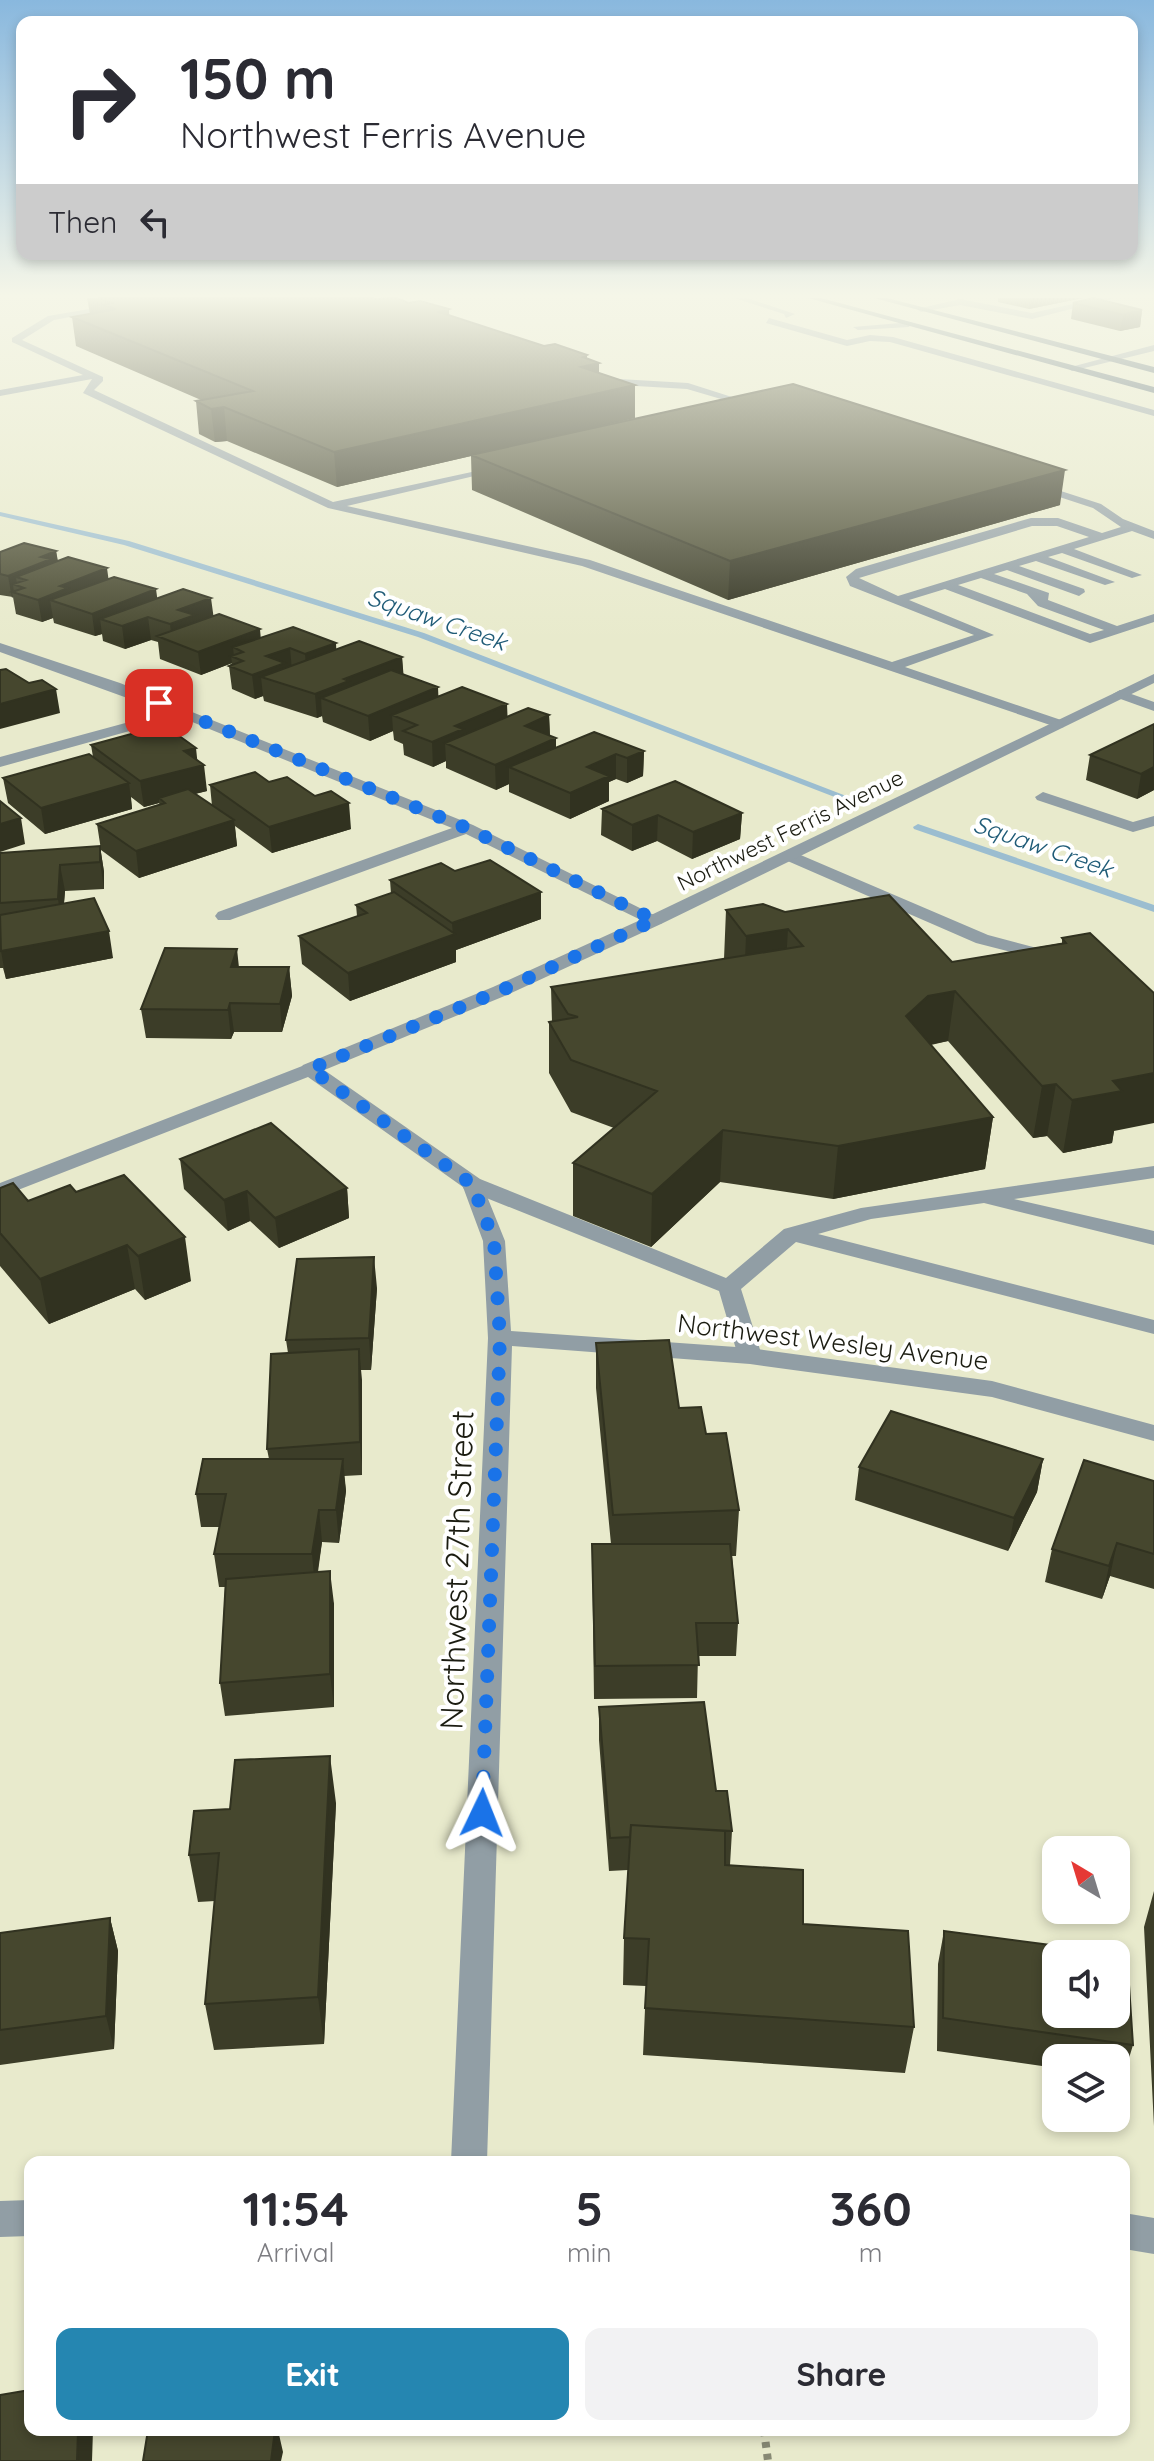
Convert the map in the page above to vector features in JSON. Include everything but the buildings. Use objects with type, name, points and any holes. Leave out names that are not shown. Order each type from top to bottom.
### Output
[{"type":"street","points":[[134,413],[332,506],[586,563],[1059,724]]},
{"type":"street","points":[[728,414],[734,413]]},
{"type":"street","points":[[332,506],[515,464]]},
{"type":"street","points":[[1024,482],[1097,506],[1154,535]]},
{"type":"street","points":[[892,667],[987,635],[854,583],[852,577],[860,572],[1031,522],[1058,522],[1102,537]]},
{"type":"street","points":[[897,600],[1133,527]]},
{"type":"street","points":[[1049,553],[1122,576],[1154,574]]},
{"type":"street","points":[[1049,553],[1122,576]]},
{"type":"street","points":[[994,570],[1032,592],[1043,603],[1132,620]]},
{"type":"street","points":[[994,570],[1066,596],[1032,592]]},
{"type":"street","points":[[946,585],[1090,639],[1132,620]]},
{"type":"street","points":[[0,647],[182,712],[467,828],[655,920]]},
{"type":"street","name":"Northwest Ferris Avenue","points":[[4,1184],[310,1069],[500,991],[655,920],[1154,678]]},
{"type":"street","points":[[1120,694],[1154,707]]},
{"type":"street","points":[[0,762],[182,712]]},
{"type":"street","points":[[1043,797],[1133,827],[1154,821]]},
{"type":"street","points":[[224,916],[467,828]]},
{"type":"street","points":[[789,855],[982,939],[1074,963]]},
{"type":"street","points":[[310,1069],[472,1184],[729,1287]]},
{"type":"street","points":[[729,1287],[792,1234],[869,1213],[1154,1172]]},
{"type":"street","name":"Northwest 27th Street","points":[[469,2156],[500,1338],[494,1241],[472,1184]]},
{"type":"street","points":[[980,1197],[1154,1238]]},
{"type":"street","points":[[792,1234],[1154,1327]]},
{"type":"street","points":[[729,1287],[750,1356]]},
{"type":"street","name":"Northwest Wesley Avenue","points":[[500,1338],[750,1356],[992,1389],[1154,1433]]},
{"type":"street","points":[[0,2219],[24,2218]]},
{"type":"street","points":[[1130,2232],[1154,2236]]},
{"type":"path","points":[[765,2436],[768,2461]]},
{"type":"waterway","name":"Squaw Creek","points":[[0,514],[126,543],[421,635],[849,799]]},
{"type":"waterway","name":"Squaw Creek","points":[[918,827],[1154,909]]},
{"type":"route","points":[[159,703],[467,828],[655,920],[500,991],[310,1069],[441,1159],[472,1184],[494,1241],[500,1338],[482,1813]]}]
